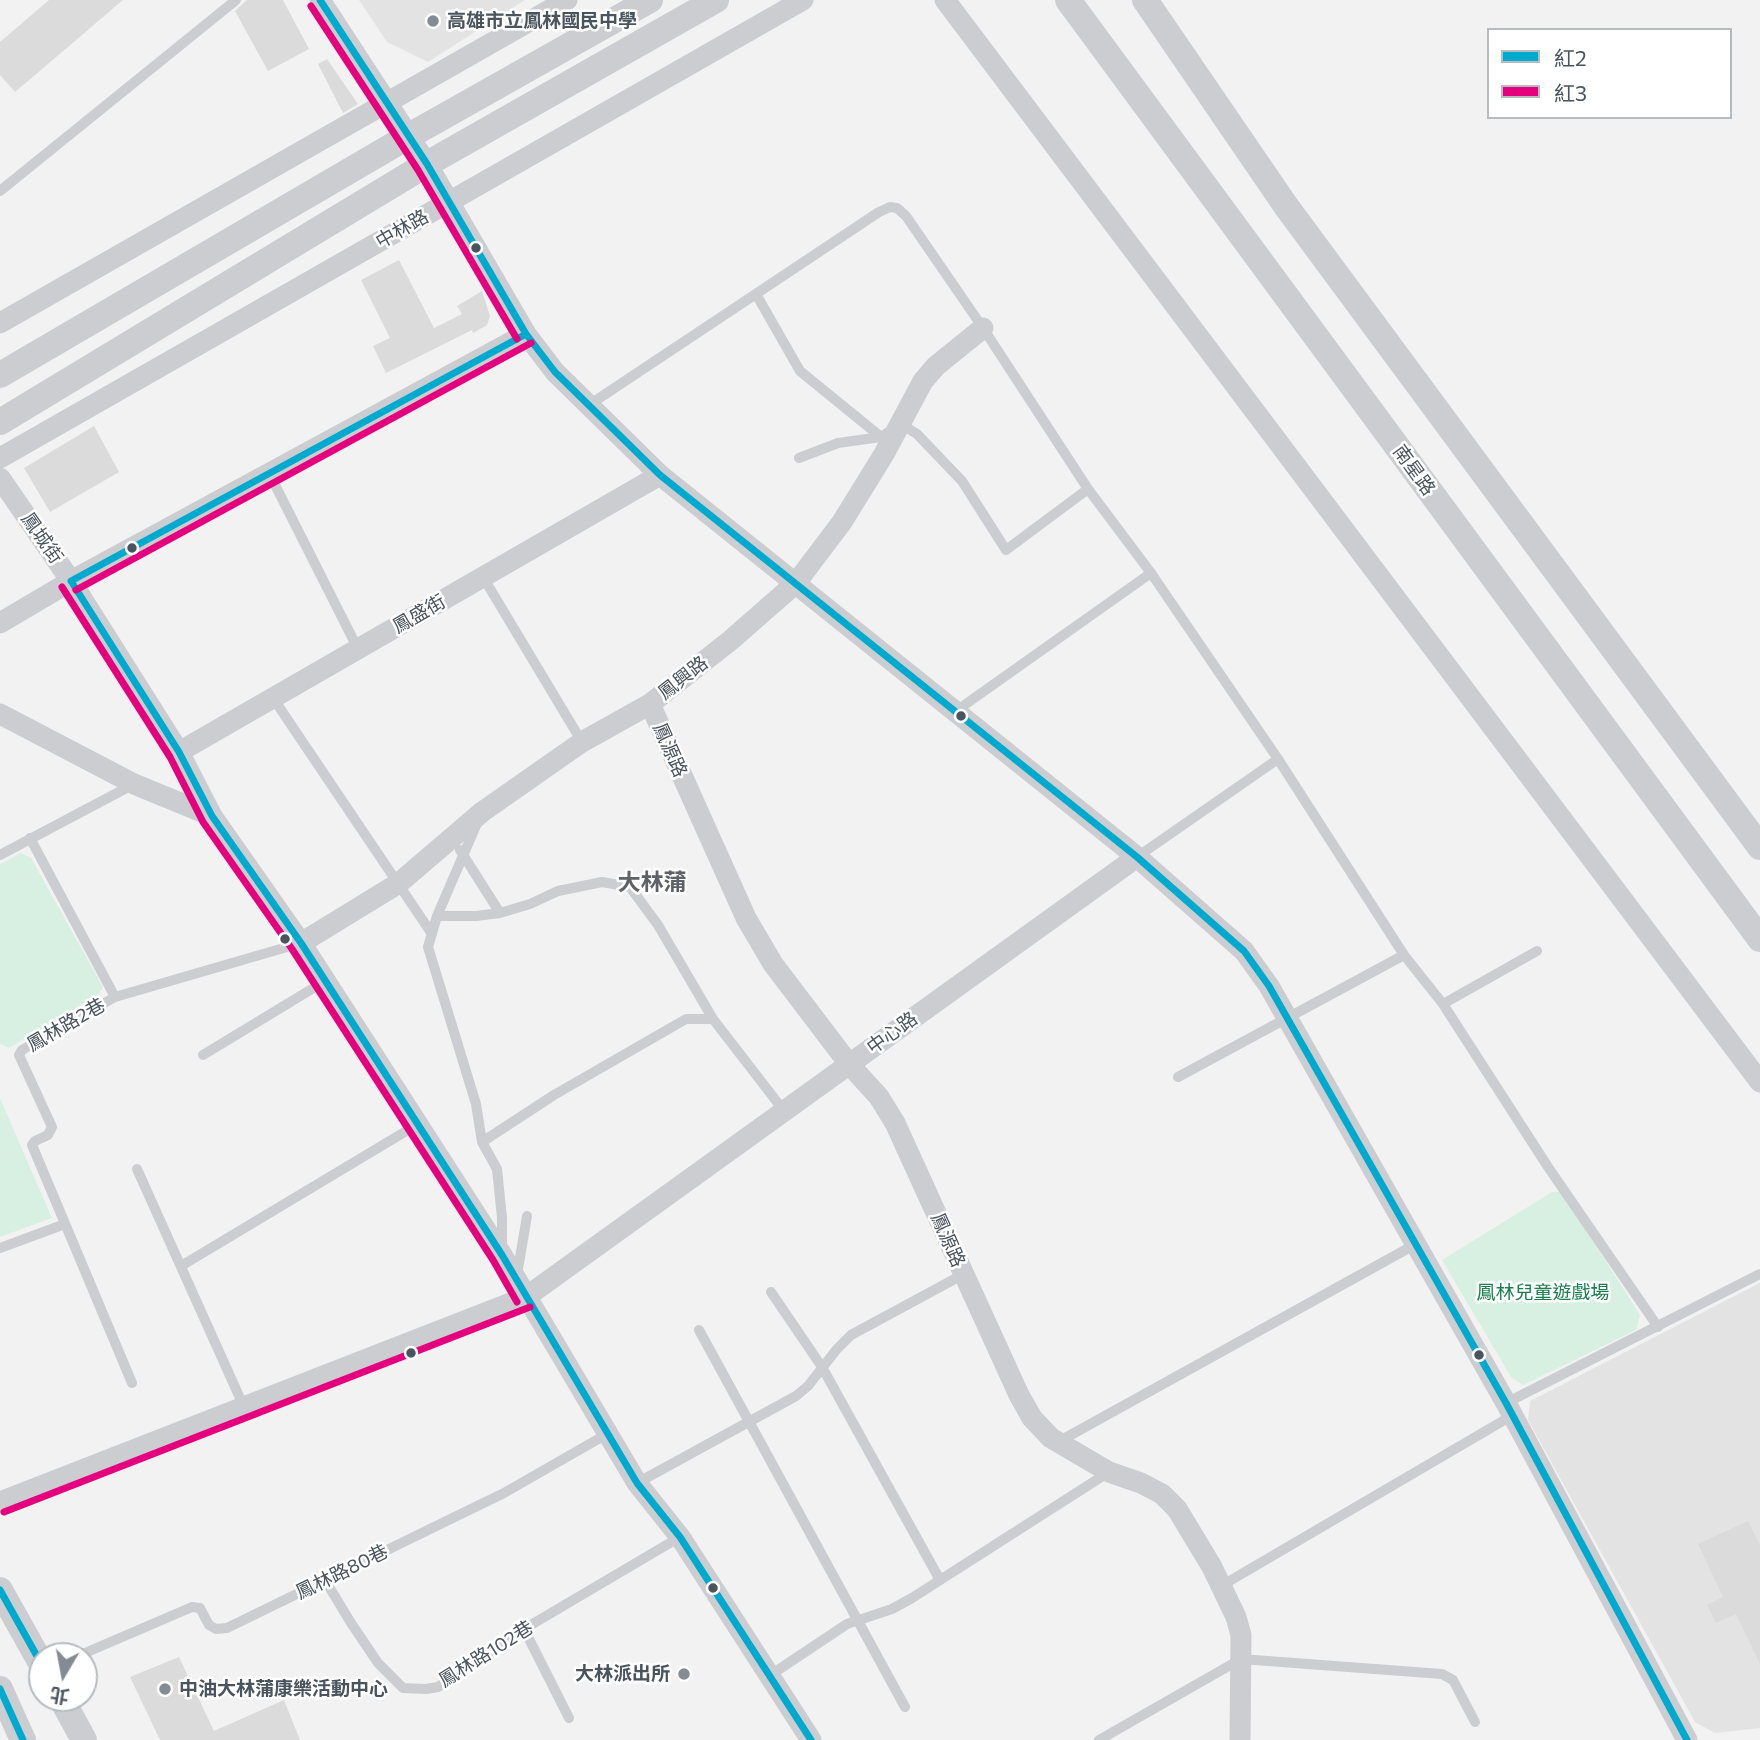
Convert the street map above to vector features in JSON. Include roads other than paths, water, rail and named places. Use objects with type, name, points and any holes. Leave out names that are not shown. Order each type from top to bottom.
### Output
[{"type":"street","points":[[320,0],[427,164],[526,334],[555,372],[660,475],[1137,857],[1244,951],[1269,986],[1509,1409],[1687,1740]]},
{"type":"street","points":[[0,323],[567,0]]},
{"type":"street","points":[[0,375],[409,136],[650,0]]},
{"type":"street","points":[[0,422],[427,164],[716,0]]},
{"type":"street","name":"中林路","points":[[0,458],[803,0]]},
{"type":"street","points":[[945,0],[1760,1082]]},
{"type":"street","name":"南星路","points":[[1068,0],[1760,940]]},
{"type":"street","points":[[1145,0],[1286,206],[1760,847]]},
{"type":"street","name":"鳳興路","points":[[301,943],[458,846],[482,811],[582,742],[650,704],[731,640],[796,583],[842,523],[923,382],[936,366],[983,328]]},
{"type":"street","points":[[0,622],[526,334]]},
{"type":"street","name":"鳳盛街","points":[[179,752],[660,475]]},
{"type":"street","name":"鳳城街","points":[[0,478],[72,581],[179,752],[212,816],[301,943],[502,1255],[637,1482],[680,1537],[811,1740]]},
{"type":"street","name":"鳳源路","points":[[650,704],[746,918],[773,964],[849,1064],[879,1097],[895,1123],[1032,1418],[1051,1438],[1109,1472],[1141,1483],[1162,1494],[1177,1508],[1221,1586],[1236,1617],[1241,1635],[1240,1740]]},
{"type":"street","points":[[0,714],[134,784],[212,816]]},
{"type":"street","name":"中心路","points":[[0,1502],[244,1407],[521,1288],[784,1111],[1137,857]]},
{"type":"street","points":[[0,1590],[29,1642]]},
{"type":"street","points":[[0,1689],[23,1740]]},
{"type":"street","points":[[69,1712],[84,1740]]},
{"type":"lane","points":[[0,191],[236,0]]},
{"type":"lane","points":[[589,405],[890,207],[897,208],[906,216],[1088,489],[1151,573],[1278,759],[1404,956],[1443,1004],[1548,1167],[1658,1327]]},
{"type":"lane","points":[[756,294],[800,370],[881,438]]},
{"type":"lane","points":[[799,458],[838,443],[881,438],[901,424],[917,434],[962,481],[1006,551],[1088,489]]},
{"type":"lane","points":[[269,474],[358,649]]},
{"type":"lane","points":[[956,711],[1151,573]]},
{"type":"lane","points":[[483,577],[582,742]]},
{"type":"lane","points":[[274,698],[432,934]]},
{"type":"lane","points":[[1137,857],[1278,759]]},
{"type":"lane","points":[[0,855],[134,784]]},
{"type":"lane","points":[[30,838],[116,998]]},
{"type":"lane","points":[[458,846],[500,913]]},
{"type":"lane","points":[[458,846],[428,947],[475,1104],[482,1142],[497,1169],[502,1218],[502,1255]]},
{"type":"lane","points":[[437,916],[500,913],[530,904],[558,891],[603,882],[630,887],[658,925],[713,1019],[784,1111]]},
{"type":"lane","name":"鳳林路2巷","points":[[132,1383],[32,1145],[48,1135],[52,1126],[19,1055],[22,1049],[116,998],[301,943]]},
{"type":"lane","points":[[1443,1004],[1537,951]]},
{"type":"lane","points":[[1178,1077],[1404,956]]},
{"type":"lane","points":[[202,1055],[326,981]]},
{"type":"lane","points":[[482,1142],[554,1095],[686,1019],[713,1019]]},
{"type":"lane","points":[[181,1266],[418,1124]]},
{"type":"lane","points":[[137,1168],[244,1407]]},
{"type":"lane","points":[[521,1288],[527,1216]]},
{"type":"lane","points":[[0,1248],[65,1224]]},
{"type":"lane","points":[[1058,1441],[1416,1244]]},
{"type":"lane","points":[[637,1482],[796,1396],[851,1335],[964,1274]]},
{"type":"lane","points":[[1221,1586],[1509,1409],[1760,1274]]},
{"type":"lane","points":[[771,1292],[822,1367],[940,1580]]},
{"type":"lane","points":[[699,1330],[905,1707]]},
{"type":"lane","name":"鳳林路80巷","points":[[98,1647],[192,1607],[200,1608],[209,1625],[216,1629],[227,1628],[504,1493],[607,1434]]},
{"type":"lane","points":[[769,1675],[847,1624],[892,1609],[1109,1472]]},
{"type":"lane","name":"鳳林路102巷","points":[[326,1580],[378,1663],[403,1688],[438,1687],[524,1629],[680,1537]]},
{"type":"lane","points":[[524,1629],[569,1718]]},
{"type":"lane","points":[[1099,1740],[1241,1659],[1442,1675],[1453,1680],[1475,1722]]},
{"type":"place","name":"高雄市立鳳林國民中學","points":[[433,21]]},
{"type":"place","name":"大林派出所","points":[[684,1674]]},
{"type":"place","name":"中油大林蒲康樂活動中心","points":[[165,1689]]},
{"type":"district","name":"大林蒲","points":[[652,882]]},
{"type":"park label","name":"鳳林兒童遊戲場","points":[[1543,1293]]}]
